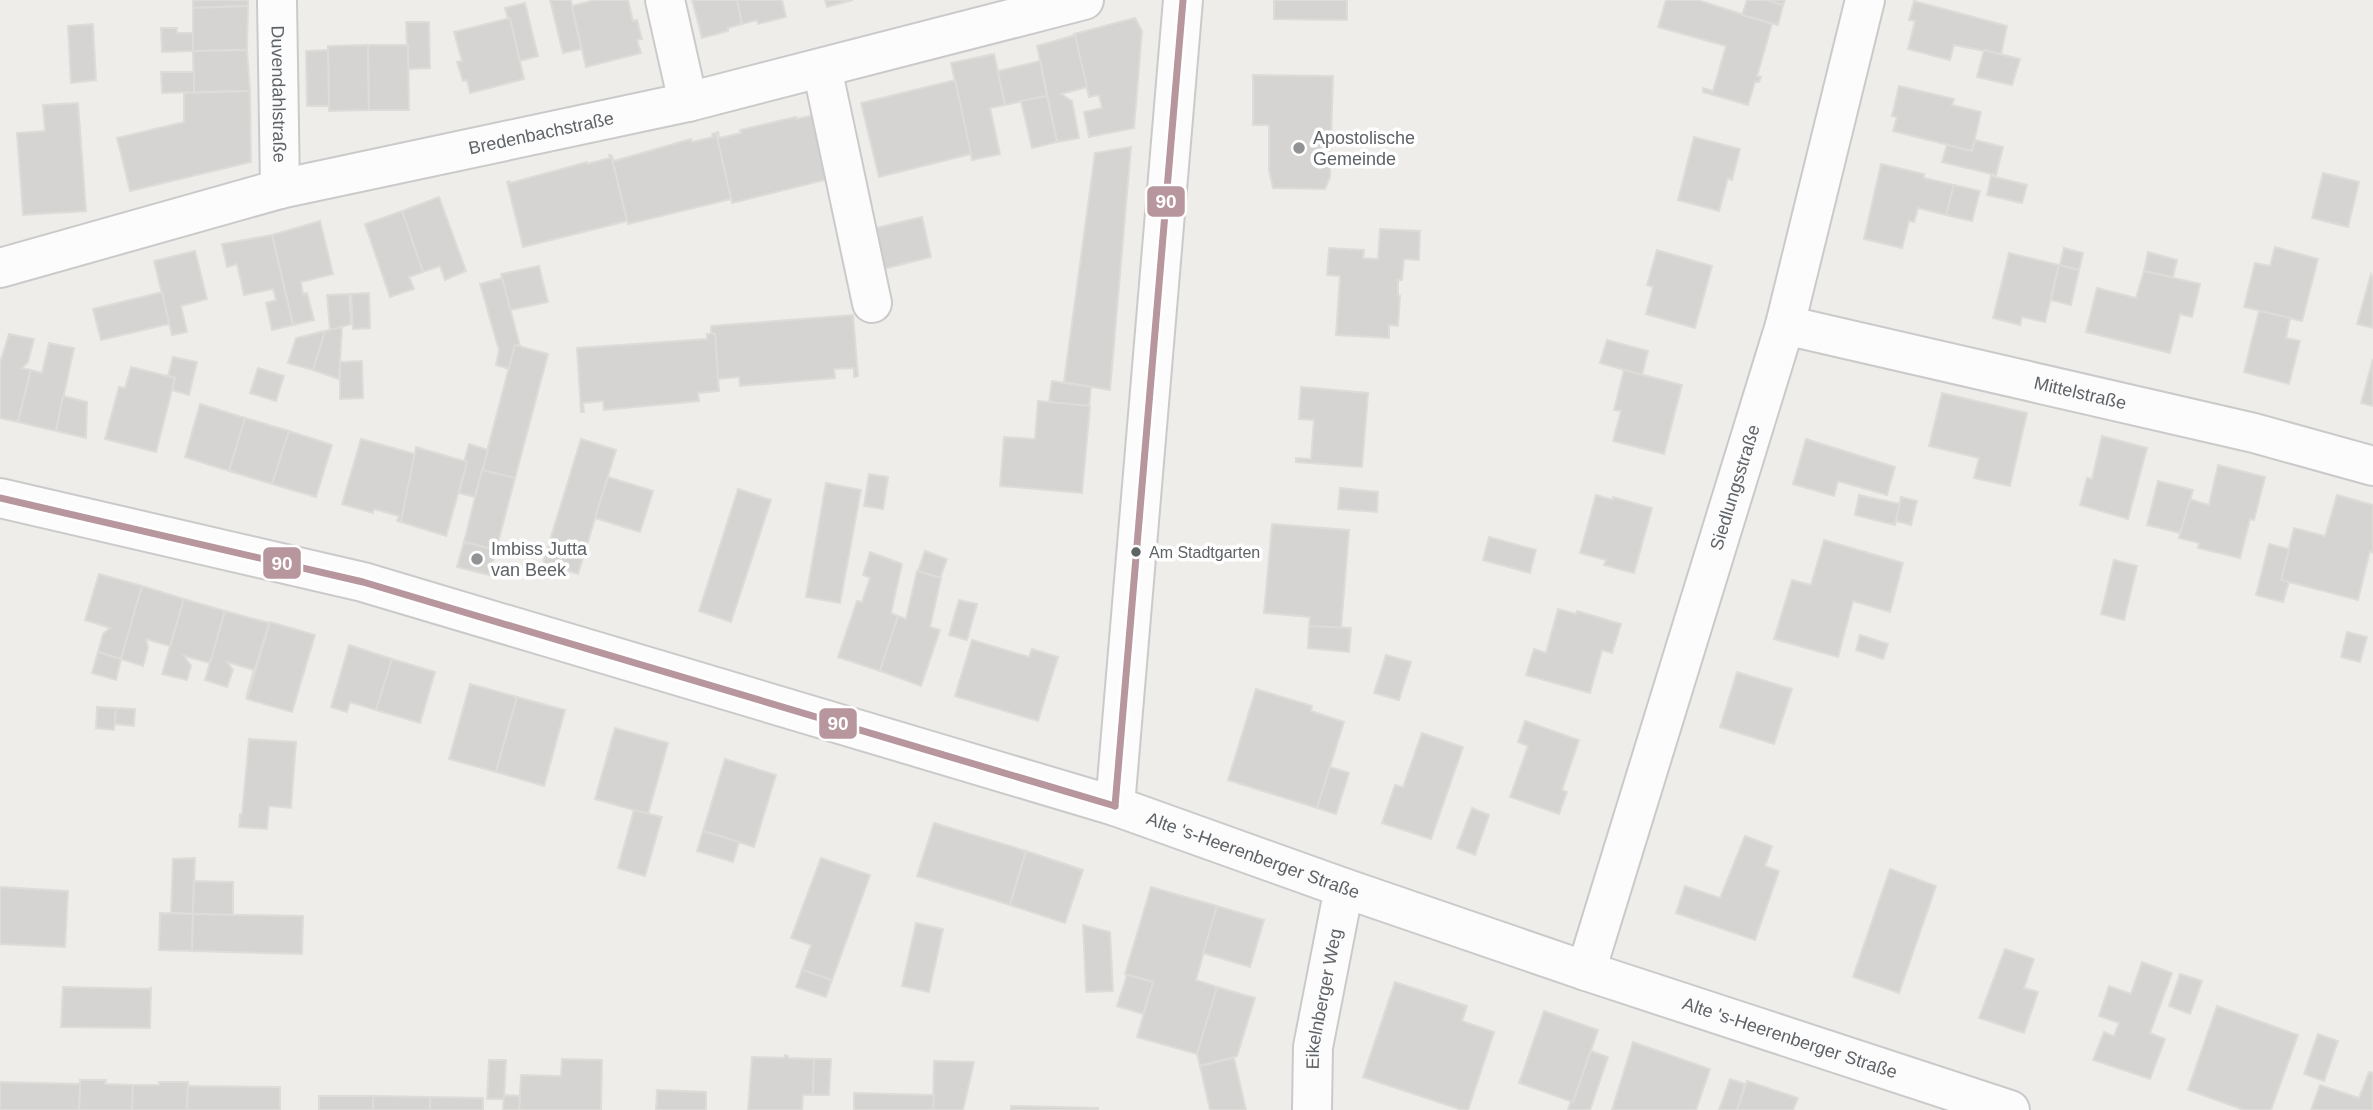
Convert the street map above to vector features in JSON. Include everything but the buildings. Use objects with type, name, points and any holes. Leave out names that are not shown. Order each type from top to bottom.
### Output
[{"type":"street","name":"Duvendahlstraße","points":[[277,0],[280,189]]},
{"type":"street","points":[[665,0],[688,102]]},
{"type":"street","name":"Bredenbachstraße","points":[[0,268],[280,189],[688,102],[1084,0]]},
{"type":"street","points":[[1115,806],[1183,0]]},
{"type":"street","name":"Siedlungsstraße","points":[[1586,971],[1785,325],[1866,0]]},
{"type":"street","points":[[822,68],[872,303]]},
{"type":"street","name":"Mittelstraße","points":[[1785,325],[2253,433],[2373,467]]},
{"type":"street","name":"Alte 's-Heerenberger Straße","points":[[0,498],[363,582],[1115,806],[1586,971],[2010,1110]]},
{"type":"street","name":"Eikelnberger Weg","points":[[1312,1110],[1313,1047],[1344,888]]},
{"type":"transit line","name":"90","points":[[1115,806],[1183,0]]},
{"type":"transit line","name":"90","points":[[0,498],[363,582],[1115,806]]},
{"type":"place","name":"Apostolische Gemeinde","points":[[1299,148]]},
{"type":"place","name":"Am Stadtgarten","points":[[1136,552]]},
{"type":"place","name":"Imbiss Jutta van Beek","points":[[477,559]]}]
